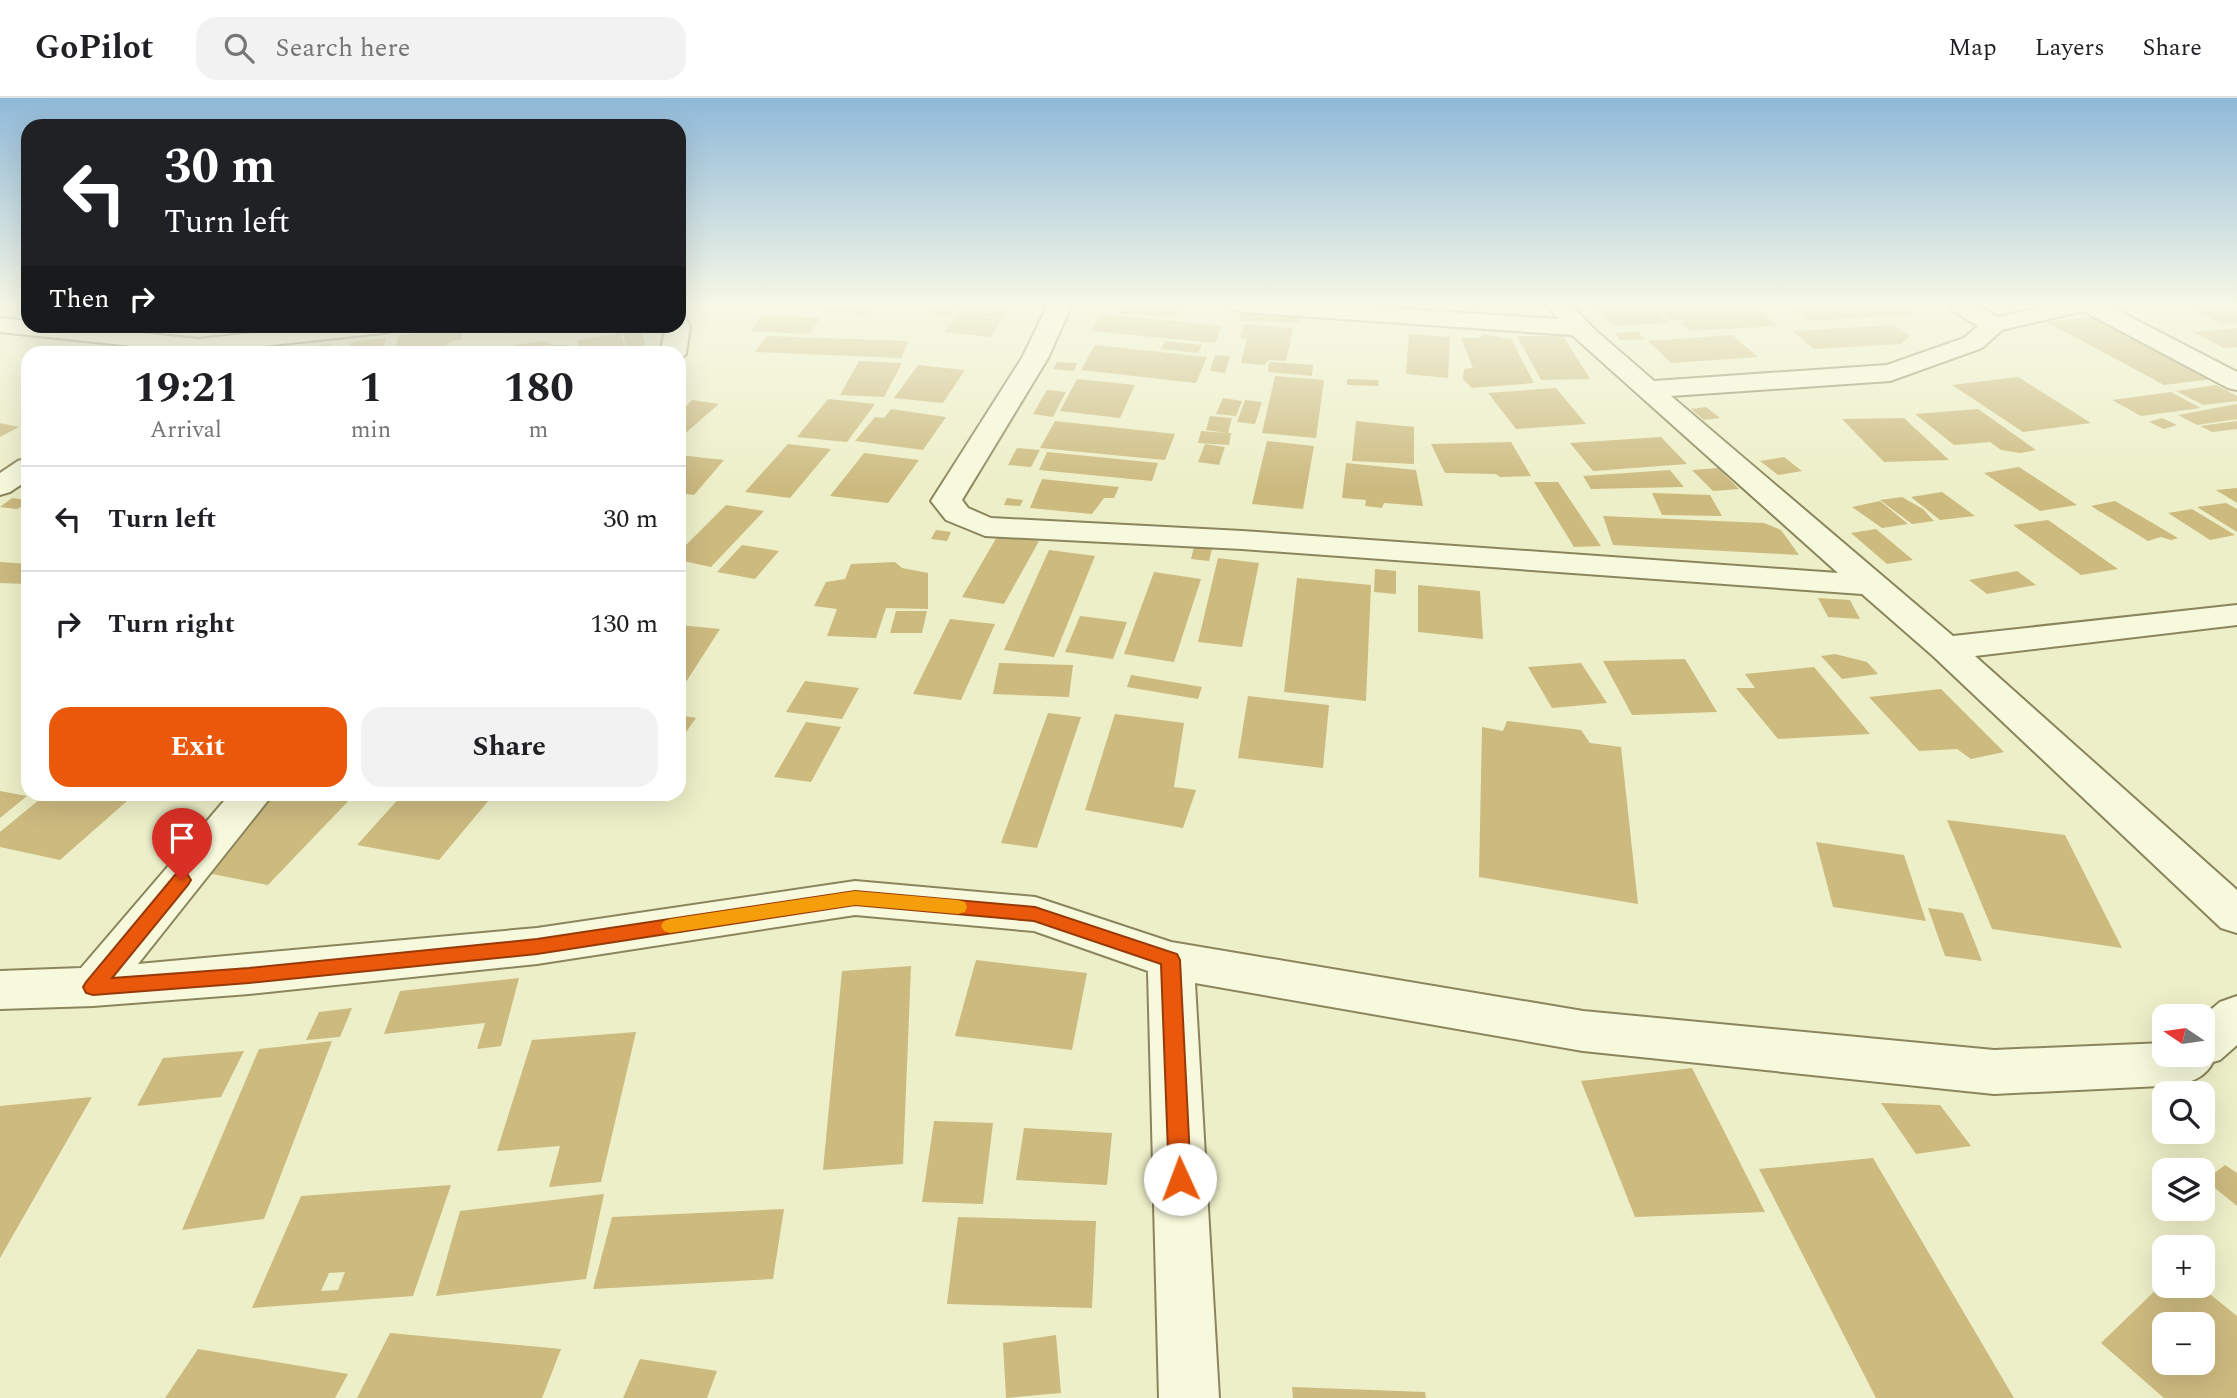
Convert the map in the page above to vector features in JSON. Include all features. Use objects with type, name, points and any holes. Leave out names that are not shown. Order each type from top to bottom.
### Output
[{"type":"street","points":[[1030,366],[946,501],[957,514],[985,527],[1242,540],[1874,585]]},
{"type":"street","points":[[1624,366],[1674,414],[1945,648],[2237,916]]},
{"type":"street","points":[[1651,389],[1890,373],[1910,366]]},
{"type":"street","points":[[2206,366],[2237,382]]},
{"type":"street","points":[[0,486],[21,472]]},
{"type":"street","points":[[1945,648],[2237,615]]},
{"type":"street","points":[[93,987],[247,801]]},
{"type":"street","points":[[0,990],[93,987],[249,975],[537,946],[855,898],[1035,914],[1171,960],[1583,1031],[1994,1072],[2152,1065]]},
{"type":"street","points":[[1171,960],[1189,1398]]},
{"type":"street","points":[[2216,1034],[2237,1016]]},
{"type":"building","points":[[856,366],[901,366],[884,397],[840,395]]},
{"type":"building","points":[[918,366],[965,370],[943,403],[894,398]]},
{"type":"building","points":[[1055,366],[1076,366],[1074,371],[1053,369]]},
{"type":"building","points":[[1083,366],[1203,366],[1196,383],[1081,370]]},
{"type":"building","points":[[1212,366],[1227,366],[1225,373],[1210,371]]},
{"type":"building","points":[[1269,366],[1313,366],[1312,376],[1268,372]]},
{"type":"building","points":[[1407,366],[1449,366],[1448,378],[1406,374]]},
{"type":"building","points":[[1472,366],[1525,366],[1534,383],[1472,388],[1463,379],[1464,369],[1473,368]]},
{"type":"building","points":[[1533,366],[1582,366],[1590,379],[1541,380]]},
{"type":"building","points":[[2128,366],[2187,366],[2213,379],[2164,385]]},
{"type":"building","points":[[1275,376],[1324,380],[1316,438],[1262,433]]},
{"type":"building","points":[[2018,377],[2091,423],[2023,432],[1952,385]]},
{"type":"building","points":[[1077,379],[1135,385],[1120,418],[1060,411]]},
{"type":"building","points":[[1347,379],[1378,380],[1379,386],[1347,385]]},
{"type":"building","points":[[2216,385],[2237,396],[2237,401],[2203,405],[2176,391]]},
{"type":"building","points":[[1556,388],[1586,424],[1516,429],[1488,393]]},
{"type":"building","points":[[1047,390],[1066,392],[1053,417],[1033,414]]},
{"type":"building","points":[[2171,392],[2201,408],[2141,416],[2112,400]]},
{"type":"building","points":[[1223,398],[1242,401],[1236,416],[1216,414]]},
{"type":"building","points":[[828,399],[875,404],[847,442],[797,437]]},
{"type":"building","points":[[692,400],[719,404],[686,433],[686,406]]},
{"type":"building","points":[[1245,400],[1262,402],[1255,424],[1237,422]]},
{"type":"building","points":[[2237,404],[2237,419],[2197,425],[2178,415]]},
{"type":"building","points":[[1706,407],[1720,418],[1704,420],[1691,409]]},
{"type":"building","points":[[891,409],[946,417],[923,450],[855,441],[875,417],[884,418]]},
{"type":"building","points":[[1978,409],[2036,450],[2020,453],[2001,450],[1990,442],[1954,445],[1915,414]]},
{"type":"building","points":[[1210,416],[1232,418],[1228,433],[1231,433],[1229,445],[1198,443],[1201,431],[1226,433],[1206,430]]},
{"type":"building","points":[[1904,418],[1949,460],[1884,462],[1842,419]]},
{"type":"building","points":[[2162,418],[2177,425],[2164,429],[2149,422]]},
{"type":"building","points":[[1055,421],[1175,434],[1165,460],[1040,448]]},
{"type":"building","points":[[1356,421],[1414,427],[1414,464],[1352,461]]},
{"type":"building","points":[[2237,421],[2237,429],[2212,432],[2200,426]]},
{"type":"building","points":[[0,423],[19,427],[0,437]]},
{"type":"building","points":[[1661,437],[1687,464],[1593,471],[1570,443]]},
{"type":"building","points":[[1267,441],[1314,446],[1303,509],[1252,504]]},
{"type":"building","points":[[1511,442],[1531,476],[1445,473],[1431,444]]},
{"type":"building","points":[[788,444],[831,449],[790,498],[745,492]]},
{"type":"building","points":[[1205,444],[1225,447],[1219,465],[1198,462]]},
{"type":"building","points":[[1017,448],[1040,450],[1031,467],[1008,465]]},
{"type":"building","points":[[1047,452],[1158,463],[1152,481],[1039,470]]},
{"type":"building","points":[[864,453],[919,460],[888,503],[830,496]]},
{"type":"building","points":[[686,456],[724,460],[694,495],[686,494]]},
{"type":"building","points":[[1784,457],[1802,471],[1778,475],[1760,461]]},
{"type":"building","points":[[1346,463],[1416,470],[1423,506],[1384,503],[1382,508],[1365,506],[1366,500],[1342,498]]},
{"type":"building","points":[[2019,467],[2077,505],[2040,511],[1984,473]]},
{"type":"building","points":[[1718,468],[1739,489],[1713,491],[1692,470]]},
{"type":"building","points":[[1670,470],[1684,487],[1591,489],[1583,476]]},
{"type":"building","points":[[1042,479],[1119,487],[1114,498],[1104,498],[1092,514],[1030,508]]},
{"type":"building","points":[[1534,482],[1558,482],[1601,546],[1574,547]]},
{"type":"building","points":[[2237,488],[2237,503],[2216,490]]},
{"type":"building","points":[[1942,492],[1975,516],[1940,520],[1911,497]]},
{"type":"building","points":[[1652,493],[1710,495],[1722,516],[1662,515]]},
{"type":"building","points":[[1902,497],[1923,509],[1934,521],[1912,524],[1880,500]]},
{"type":"building","points":[[12,498],[21,499],[21,507],[17,509],[0,507]]},
{"type":"building","points":[[1007,498],[1023,500],[1020,506],[1004,505]]},
{"type":"building","points":[[1880,501],[1908,524],[1882,528],[1852,507]]},
{"type":"building","points":[[2115,501],[2178,538],[2171,540],[2161,537],[2148,541],[2091,506]]},
{"type":"building","points":[[2226,503],[2237,509],[2237,532],[2197,507]]},
{"type":"building","points":[[726,505],[764,511],[711,567],[686,562],[686,545]]},
{"type":"building","points":[[2192,509],[2235,535],[2210,540],[2168,513]]},
{"type":"building","points":[[1603,516],[1764,523],[1781,530],[1799,555],[1613,545]]},
{"type":"building","points":[[2048,520],[2118,569],[2081,575],[2013,525]]},
{"type":"building","points":[[1876,529],[1913,560],[1887,564],[1851,533]]},
{"type":"building","points":[[936,530],[951,532],[947,541],[931,539]]},
{"type":"building","points":[[998,535],[1039,541],[1004,604],[962,597]]},
{"type":"building","points":[[1195,543],[1213,545],[1209,561],[1191,559]]},
{"type":"building","points":[[742,545],[779,551],[755,579],[717,572]]},
{"type":"building","points":[[1049,550],[1095,556],[1054,657],[1004,650]]},
{"type":"building","points":[[1218,558],[1259,563],[1242,647],[1198,642]]},
{"type":"building","points":[[0,562],[21,564],[21,584],[0,583]]},
{"type":"building","points":[[895,562],[902,568],[928,573],[928,609],[886,608],[876,638],[827,636],[837,609],[814,606],[826,582],[845,579],[851,564]]},
{"type":"building","points":[[1375,569],[1396,571],[1396,594],[1374,592]]},
{"type":"building","points":[[2017,571],[2036,585],[1987,594],[1969,580]]},
{"type":"building","points":[[1154,572],[1201,579],[1174,662],[1124,654]]},
{"type":"building","points":[[1297,578],[1371,585],[1366,701],[1284,692]]},
{"type":"building","points":[[1418,585],[1480,591],[1483,639],[1418,632]]},
{"type":"building","points":[[1818,598],[1850,600],[1860,619],[1828,617]]},
{"type":"building","points":[[896,611],[927,611],[922,633],[890,633]]},
{"type":"building","points":[[1080,616],[1127,622],[1113,659],[1065,652]]},
{"type":"building","points":[[950,619],[995,624],[961,700],[913,694]]},
{"type":"building","points":[[686,626],[720,629],[686,682]]},
{"type":"building","points":[[1835,654],[1867,662],[1878,674],[1842,679],[1821,656]]},
{"type":"building","points":[[1685,659],[1717,712],[1632,715],[1603,661]]},
{"type":"building","points":[[999,663],[1073,665],[1069,697],[993,694]]},
{"type":"building","points":[[1581,663],[1607,703],[1552,708],[1528,667]]},
{"type":"building","points":[[1814,667],[1870,734],[1778,739],[1736,688],[1755,688],[1745,674]]},
{"type":"building","points":[[1131,675],[1202,687],[1198,699],[1127,687]]},
{"type":"building","points":[[805,681],[859,688],[842,719],[786,712]]},
{"type":"building","points":[[1941,689],[2004,752],[1971,759],[1957,749],[1919,751],[1869,697]]},
{"type":"building","points":[[1248,696],[1329,705],[1323,768],[1238,758]]},
{"type":"building","points":[[1048,713],[1081,717],[1037,848],[1001,843]]},
{"type":"building","points":[[1115,714],[1184,723],[1174,787],[1196,790],[1183,828],[1085,810]]},
{"type":"building","points":[[686,716],[696,718],[686,732]]},
{"type":"building","points":[[1507,721],[1581,730],[1590,743],[1621,747],[1638,904],[1479,877],[1482,727],[1503,731]]},
{"type":"building","points":[[806,722],[841,727],[811,782],[774,777]]},
{"type":"building","points":[[0,791],[21,795],[21,801],[0,818]]},
{"type":"building","points":[[38,801],[127,801],[60,860],[0,847],[0,832]]},
{"type":"building","points":[[252,801],[348,801],[268,885],[182,868]]},
{"type":"building","points":[[397,801],[488,801],[439,860],[357,845]]},
{"type":"building","points":[[1947,820],[2065,835],[2122,948],[1992,929]]},
{"type":"building","points":[[1816,842],[1904,855],[1926,921],[1833,907]]},
{"type":"building","points":[[1928,908],[1963,913],[1982,961],[1945,956]]},
{"type":"building","points":[[976,960],[1087,973],[1072,1050],[955,1036]]},
{"type":"building","points":[[911,966],[903,1164],[823,1170],[842,971]]},
{"type":"building","points":[[519,978],[501,1046],[477,1049],[485,1023],[384,1034],[400,991]]},
{"type":"building","points":[[352,1008],[340,1037],[306,1040],[319,1012]]},
{"type":"building","points":[[636,1032],[601,1182],[549,1187],[560,1146],[497,1151],[532,1040]]},
{"type":"building","points":[[332,1041],[264,1219],[182,1230],[259,1049]]},
{"type":"building","points":[[244,1051],[221,1097],[137,1106],[163,1058]]},
{"type":"building","points":[[1692,1068],[1765,1212],[1635,1217],[1581,1081]]},
{"type":"building","points":[[92,1097],[0,1258],[0,1106]]},
{"type":"building","points":[[1881,1103],[1940,1105],[1971,1146],[1916,1154]]},
{"type":"building","points":[[934,1121],[993,1123],[983,1204],[922,1202]]},
{"type":"building","points":[[1024,1128],[1112,1133],[1107,1185],[1016,1180]]},
{"type":"building","points":[[1873,1158],[2014,1398],[1876,1398],[1759,1169]]},
{"type":"building","points":[[2225,1165],[2237,1173],[2237,1206],[2215,1188],[2215,1172]]},
{"type":"building","points":[[451,1185],[413,1296],[252,1308],[301,1196]],"holes":[[[345,1272],[338,1290],[321,1291],[329,1273]]]},
{"type":"building","points":[[604,1194],[586,1279],[436,1296],[460,1211]]},
{"type":"building","points":[[784,1209],[773,1279],[593,1289],[612,1217]]},
{"type":"building","points":[[958,1217],[1096,1221],[1092,1308],[947,1304]]},
{"type":"building","points":[[2152,1294],[2152,1298],[2215,1298],[2237,1316],[2237,1398],[2164,1398],[2101,1343]]},
{"type":"building","points":[[390,1333],[561,1349],[542,1398],[357,1398]]},
{"type":"building","points":[[1056,1335],[1061,1393],[1006,1398],[1003,1343]]},
{"type":"building","points":[[198,1349],[348,1374],[335,1398],[165,1398]]},
{"type":"building","points":[[640,1359],[717,1371],[707,1398],[623,1398]]},
{"type":"building","points":[[1292,1387],[1425,1392],[1426,1398],[1293,1398]]},
{"type":"slow traffic","points":[[670,926],[855,898],[958,907]]},
{"type":"route","points":[[182,880],[93,987],[249,975],[537,946],[855,898],[1035,914],[1171,960],[1180,1179]]}]
